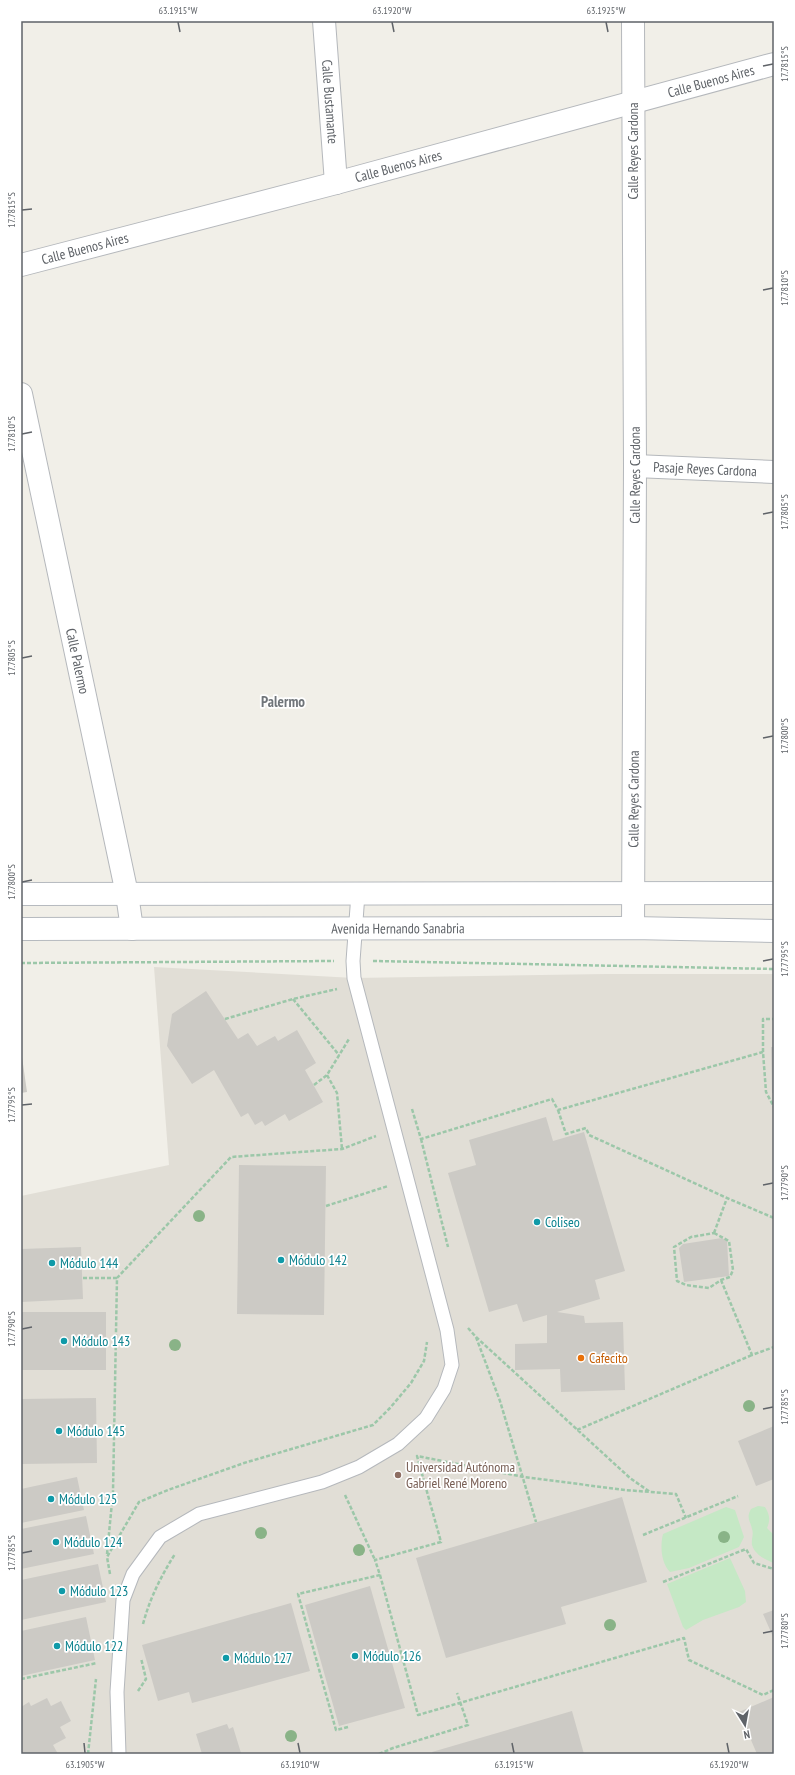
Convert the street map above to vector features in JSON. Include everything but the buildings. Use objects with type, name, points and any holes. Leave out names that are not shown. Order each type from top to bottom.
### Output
[{"type":"street","name":"Calle Bustamante","points":[[324,21],[336,183]]},
{"type":"street","name":"Calle Reyes Cardona","points":[[632,928],[635,466],[633,21]]},
{"type":"street","name":"Calle Buenos Aires","points":[[21,265],[336,183],[774,64]]},
{"type":"street","name":"Calle Palermo","points":[[21,394],[127,894],[132,929]]},
{"type":"street","name":"Pasaje Reyes Cardona","points":[[635,466],[774,472]]},
{"type":"street","points":[[21,894],[774,893]]},
{"type":"street","name":"Avenida Hernando Sanabria","points":[[21,929],[632,928],[774,931]]},
{"type":"lane","points":[[119,1754],[117,1692],[123,1600],[133,1574],[160,1537],[199,1514],[322,1482],[359,1467],[398,1444],[426,1418],[444,1389],[452,1365],[447,1330],[354,978],[353,962],[358,894]]},
{"type":"path","points":[[327,929],[334,967]]},
{"type":"path","points":[[21,963],[333,961],[774,969]]},
{"type":"path","points":[[225,1020],[293,999],[340,989],[338,983]]},
{"type":"path","points":[[293,999],[339,1055]]},
{"type":"path","points":[[774,1019],[763,1019],[763,1052],[766,1092],[774,1107]]},
{"type":"path","points":[[314,1085],[327,1075],[352,1035],[354,1042]]},
{"type":"path","points":[[558,1110],[763,1052]]},
{"type":"path","points":[[327,1075],[336,1093],[342,1149]]},
{"type":"path","points":[[411,1106],[421,1139],[552,1099],[558,1110],[566,1134],[586,1128],[589,1135],[774,1218]]},
{"type":"path","points":[[110,1578],[107,1557],[113,1492],[117,1278],[231,1157],[342,1149],[378,1135],[380,1142]]},
{"type":"path","points":[[326,1206],[392,1185]]},
{"type":"path","points":[[714,1233],[727,1198]]},
{"type":"path","points":[[714,1233],[729,1241],[733,1270],[730,1277],[721,1280],[709,1288],[686,1285],[677,1281],[674,1247],[691,1237],[714,1233]]},
{"type":"path","points":[[83,1278],[117,1278]]},
{"type":"path","points":[[721,1280],[752,1356]]},
{"type":"path","points":[[466,1326],[476,1337],[630,1478],[650,1492]]},
{"type":"path","points":[[476,1337],[500,1401],[524,1477],[536,1522]]},
{"type":"path","points":[[107,1557],[139,1502],[244,1463],[373,1425],[411,1384],[424,1361],[427,1339]]},
{"type":"path","points":[[578,1430],[774,1347]]},
{"type":"path","points":[[375,1560],[441,1542],[417,1456]]},
{"type":"path","points":[[410,1460],[417,1456],[524,1477],[676,1494],[686,1518]]},
{"type":"path","points":[[350,1490],[344,1493],[375,1560],[418,1715],[684,1638],[689,1660],[763,1695],[774,1690]]},
{"type":"path","points":[[643,1535],[738,1496]]},
{"type":"path","points":[[663,1582],[746,1549],[754,1563],[774,1569]]},
{"type":"path","points":[[141,1632],[149,1603],[163,1573],[177,1551]]},
{"type":"path","points":[[348,1727],[336,1730],[298,1594],[380,1575]]},
{"type":"path","points":[[136,1695],[146,1679],[139,1652]]},
{"type":"path","points":[[96,1671],[99,1656]]},
{"type":"path","points":[[21,1679],[97,1663]]},
{"type":"path","points":[[88,1754],[96,1678]]},
{"type":"path","points":[[379,1754],[400,1745],[468,1725],[457,1693]]},
{"type":"shaded area","name":"Universidad Autónoma Gabriel René Moreno","points":[[154,967],[354,978],[606,974],[774,974],[774,1754],[21,1754],[21,1196],[169,1165]]},
{"type":"green space","points":[[758,1506],[765,1507],[769,1519],[767,1528],[774,1535],[774,1563],[764,1559],[753,1549],[753,1531],[749,1515],[751,1509]]},
{"type":"green space","points":[[726,1507],[735,1510],[744,1537],[739,1547],[689,1568],[670,1572],[665,1564],[662,1554],[663,1534]]},
{"type":"green space","points":[[730,1558],[745,1591],[746,1602],[739,1607],[703,1620],[686,1630],[683,1627],[667,1584]]},
{"type":"place","name":"Coliseo","points":[[537,1222]]},
{"type":"place","name":"Módulo 142","points":[[281,1260]]},
{"type":"place","name":"Módulo 144","points":[[52,1263]]},
{"type":"place","name":"Módulo 143","points":[[64,1341]]},
{"type":"place","name":"Cafecito","points":[[581,1358]]},
{"type":"place","name":"Módulo 145","points":[[59,1431]]},
{"type":"place","name":"Universidad Autónoma Gabriel René Moreno","points":[[398,1475]]},
{"type":"place","name":"Módulo 125","points":[[51,1499]]},
{"type":"place","name":"Módulo 124","points":[[56,1542]]},
{"type":"place","name":"Módulo 123","points":[[62,1591]]},
{"type":"place","name":"Módulo 122","points":[[57,1646]]},
{"type":"place","name":"Módulo 126","points":[[355,1656]]},
{"type":"place","name":"Módulo 127","points":[[226,1658]]},
{"type":"district","name":"Palermo","points":[[283,701]]}]
